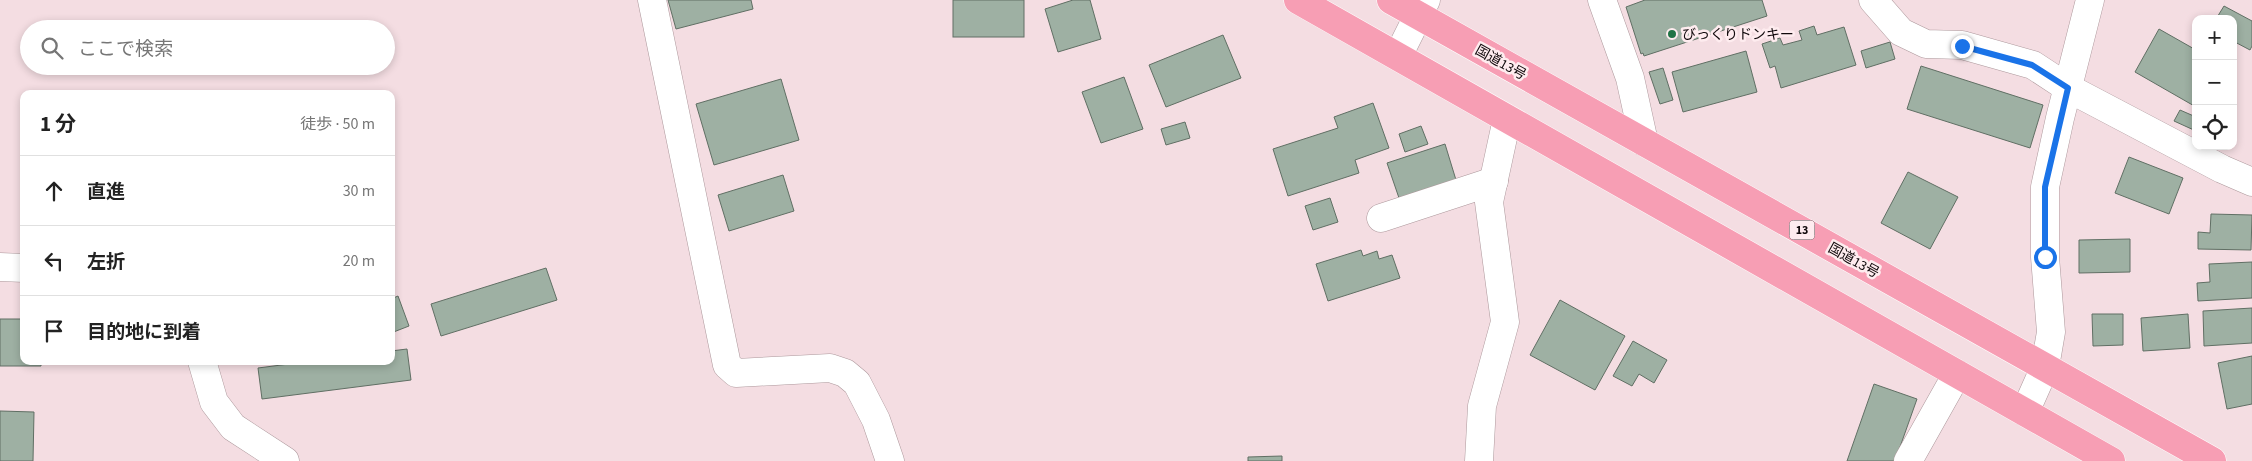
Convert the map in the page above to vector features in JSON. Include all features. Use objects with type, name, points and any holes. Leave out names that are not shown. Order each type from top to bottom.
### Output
[{"type":"highway","points":[[1298,0],[1958,374],[2098,458]]},
{"type":"highway","name":"国道13号","points":[[1391,0],[1422,8],[1644,142],[2212,461]]},
{"type":"street","points":[[652,0],[727,365],[736,373],[830,368],[845,373],[857,383],[876,420],[890,461]]},
{"type":"street","points":[[1602,0],[1630,78],[1644,142]]},
{"type":"street","points":[[1873,0],[1901,32],[1926,44],[1962,46],[2032,65],[2068,88],[2249,174]]},
{"type":"street","points":[[2024,412],[2045,367],[2051,332],[2045,257],[2045,187],[2090,0]]},
{"type":"street","points":[[1398,56],[1422,8]]},
{"type":"street","points":[[1479,461],[1482,406],[1505,322],[1489,202],[1507,119]]},
{"type":"street","points":[[1381,218],[1494,181]]},
{"type":"street","points":[[0,267],[20,268]]},
{"type":"street","points":[[203,365],[214,402],[232,427],[285,461]]},
{"type":"street","points":[[1908,461],[1958,374]]},
{"type":"building","points":[[668,0],[751,0],[753,9],[676,29]]},
{"type":"building","points":[[953,0],[1024,0],[1024,37],[953,37]]},
{"type":"building","points":[[1073,0],[1090,0],[1101,39],[1058,52],[1045,9]]},
{"type":"building","name":"びっくりドンキー","points":[[1645,0],[1762,0],[1767,16],[1644,56],[1643,53],[1641,54],[1626,7]]},
{"type":"building","points":[[2224,6],[2252,21],[2252,46],[2250,50],[2237,43],[2237,15],[2218,15]]},
{"type":"building","points":[[1814,26],[1817,35],[1844,27],[1856,65],[1781,88],[1775,66],[1770,68],[1762,44],[1780,38],[1783,45],[1802,40],[1799,31]]},
{"type":"building","points":[[2159,29],[2192,48],[2192,105],[2135,72]]},
{"type":"building","points":[[1223,35],[1241,78],[1166,107],[1149,65]]},
{"type":"building","points":[[1890,42],[1895,59],[1866,68],[1861,51]]},
{"type":"building","points":[[1746,51],[1757,92],[1683,112],[1672,72]]},
{"type":"building","points":[[1921,66],[2043,105],[2030,148],[1907,109]]},
{"type":"building","points":[[1663,68],[1673,100],[1660,104],[1649,72]]},
{"type":"building","points":[[1124,77],[1143,129],[1101,143],[1082,92]]},
{"type":"building","points":[[781,79],[799,140],[714,165],[696,104]]},
{"type":"building","points":[[1373,103],[1389,148],[1355,160],[1359,173],[1288,196],[1273,149],[1338,128],[1334,117]]},
{"type":"building","points":[[2180,110],[2192,115],[2192,129],[2174,121]]},
{"type":"building","points":[[1185,122],[1190,138],[1166,145],[1161,129]]},
{"type":"building","points":[[1421,126],[1428,144],[1405,152],[1399,134]]},
{"type":"building","points":[[1445,144],[1456,180],[1399,198],[1387,163]]},
{"type":"building","points":[[2129,157],[2183,178],[2169,214],[2115,193]]},
{"type":"building","points":[[1908,172],[1958,197],[1930,249],[1881,223]]},
{"type":"building","points":[[783,175],[794,211],[729,231],[718,195]]},
{"type":"building","points":[[1330,198],[1338,222],[1313,230],[1305,206]]},
{"type":"building","points":[[2211,214],[2252,215],[2251,250],[2198,249],[2198,232],[2210,233]]},
{"type":"building","points":[[2130,239],[2130,272],[2079,273],[2079,240]]},
{"type":"building","points":[[1361,250],[1363,256],[1377,251],[1379,259],[1392,255],[1400,278],[1328,301],[1316,264]]},
{"type":"building","points":[[2252,262],[2252,298],[2198,301],[2197,283],[2210,282],[2209,264]]},
{"type":"building","points":[[546,268],[557,300],[441,336],[431,304]]},
{"type":"building","points":[[398,296],[409,326],[395,331],[395,297]]},
{"type":"building","points":[[1560,300],[1625,336],[1595,390],[1530,355]]},
{"type":"building","points":[[2252,308],[2252,343],[2204,346],[2203,311]]},
{"type":"building","points":[[2092,314],[2123,314],[2123,345],[2093,346]]},
{"type":"building","points":[[2188,314],[2190,348],[2143,351],[2141,318]]},
{"type":"building","points":[[0,319],[20,319],[20,365],[41,366],[0,366]]},
{"type":"building","points":[[1633,341],[1667,360],[1654,383],[1639,374],[1632,386],[1613,376]]},
{"type":"building","points":[[407,349],[411,380],[262,399],[258,368],[281,365],[395,365],[395,350]]},
{"type":"building","points":[[2252,356],[2252,404],[2227,409],[2218,363]]},
{"type":"building","points":[[1874,384],[1917,399],[1895,461],[1847,461]]},
{"type":"building","points":[[0,411],[34,412],[33,461],[0,461]]},
{"type":"building","points":[[1282,456],[1282,461],[1248,461],[1248,457]]},
{"type":"place","name":"びっくりドンキー","points":[[1672,34]]},
{"type":"route","points":[[1962,46],[2032,65],[2068,88],[2045,187],[2045,257]]}]
